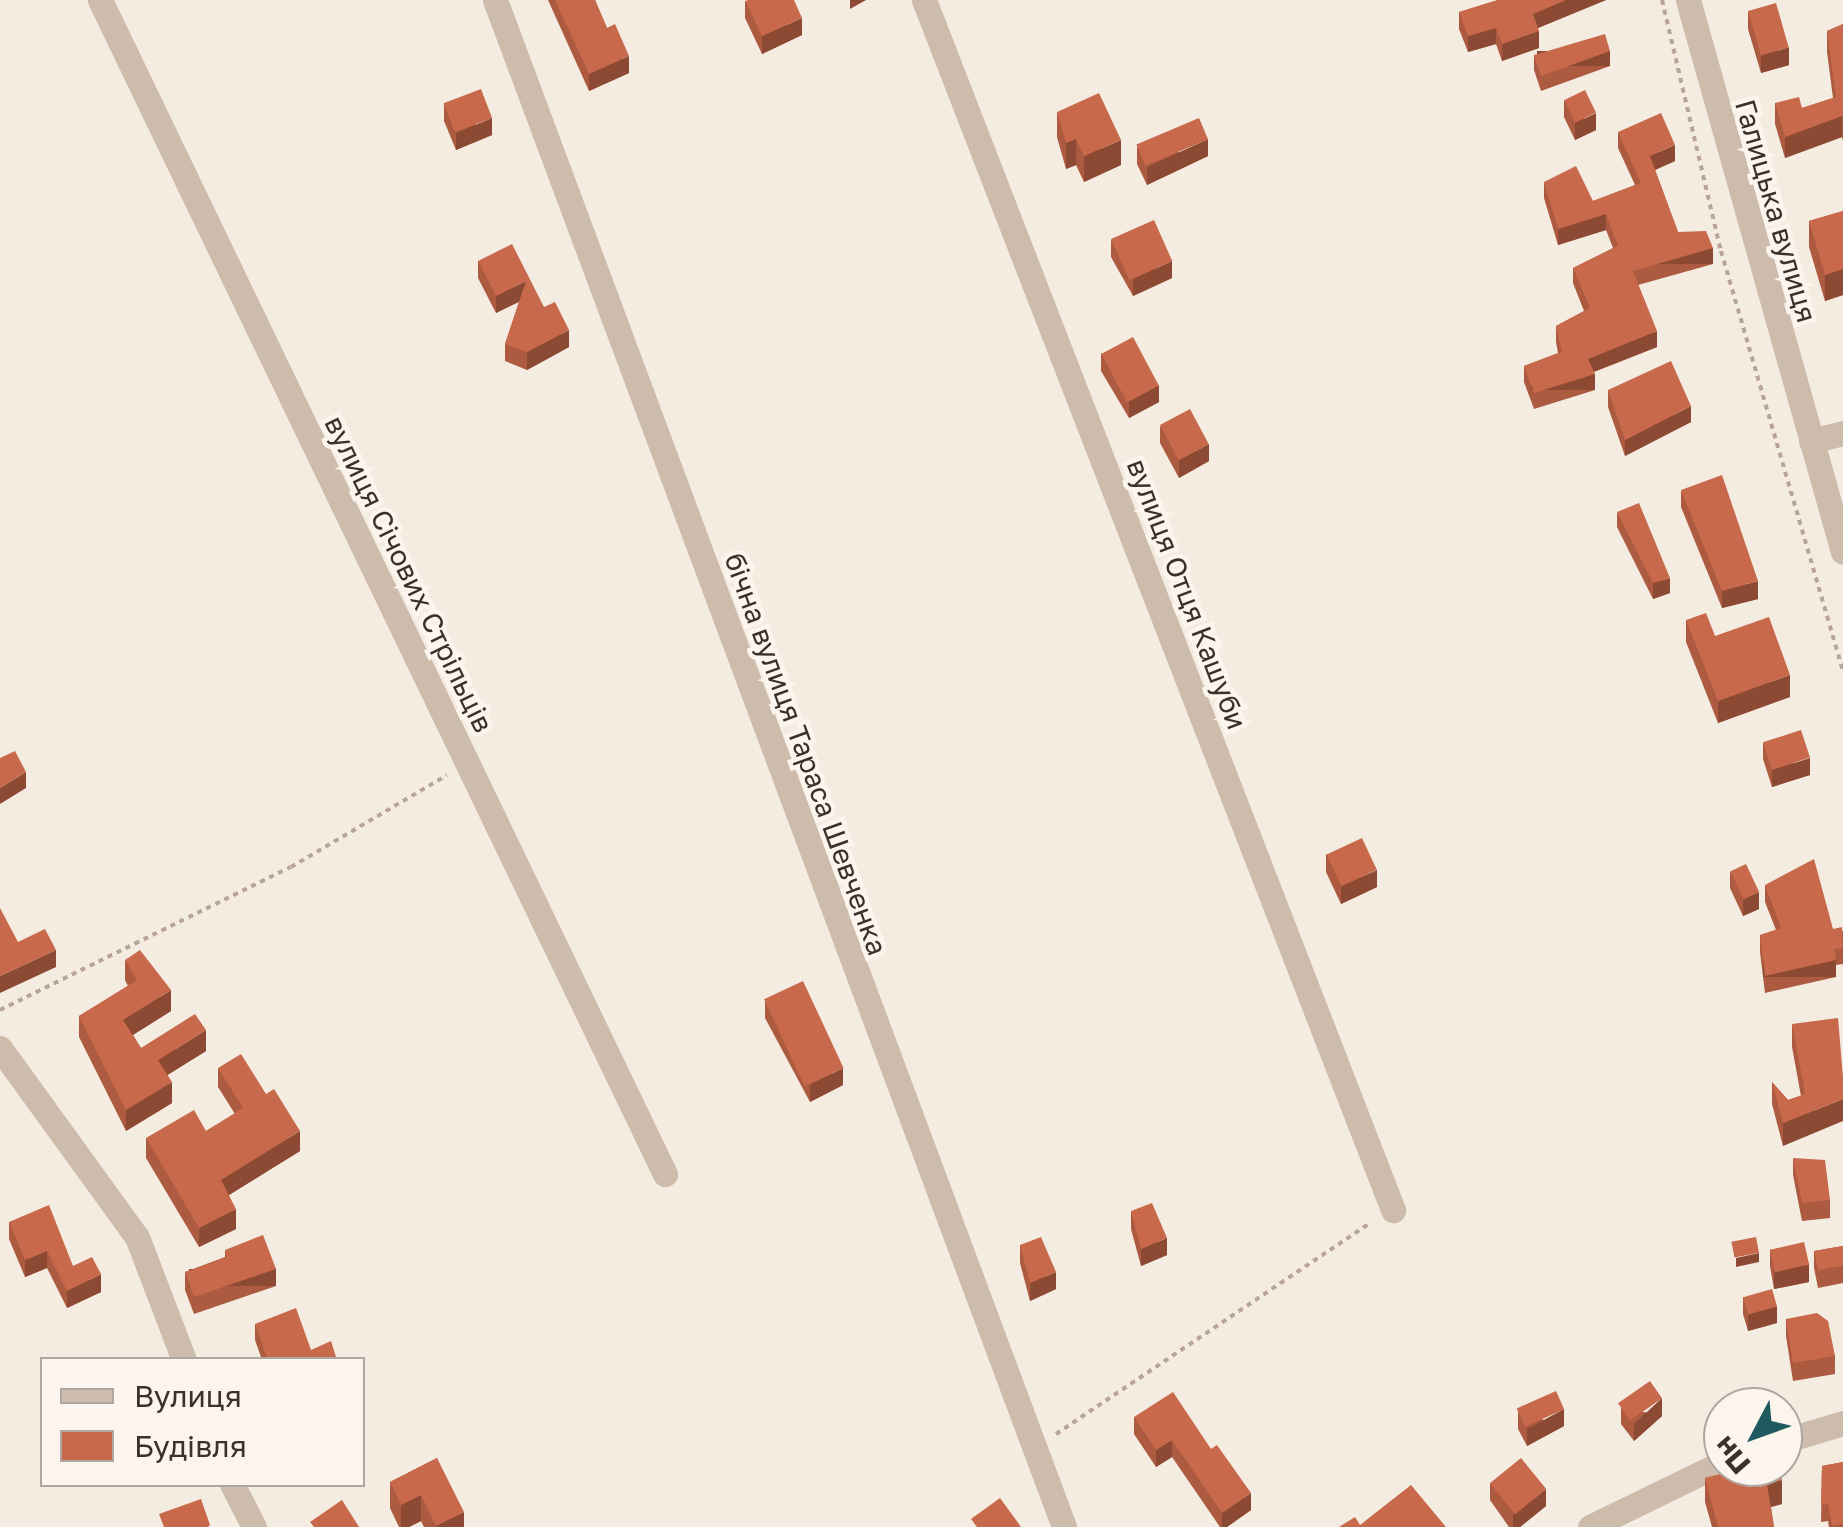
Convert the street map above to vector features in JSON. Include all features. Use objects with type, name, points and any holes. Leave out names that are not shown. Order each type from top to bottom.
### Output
[{"type":"street","name":"вулиця Січових Стрільців","points":[[100,0],[666,1174]]},
{"type":"street","name":"бічна вулиця Тараса Шевченка","points":[[494,0],[1030,1448],[1064,1527]]},
{"type":"street","name":"вулиця Отця Кашуби","points":[[924,0],[1393,1210]]},
{"type":"street","name":"Галицька вулиця","points":[[1688,0],[1843,552]]},
{"type":"street","points":[[1811,441],[1843,433]]},
{"type":"street","points":[[0,1048],[129,1223],[183,1357]]},
{"type":"street","points":[[1803,1435],[1843,1424]]},
{"type":"street","points":[[1590,1527],[1703,1472]]},
{"type":"street","points":[[234,1487],[254,1527]]},
{"type":"path","points":[[1662,0],[1720,250],[1843,670]]},
{"type":"path","points":[[0,1010],[291,867],[469,763]]},
{"type":"path","points":[[1030,1448],[1393,1210]]},
{"type":"building","points":[[555,0],[595,0],[607,28],[615,24],[629,56],[589,74]]},
{"type":"building","points":[[794,0],[802,18],[762,36],[745,1]]},
{"type":"building","points":[[1498,0],[1566,0],[1533,14],[1539,31],[1502,44],[1496,28],[1468,36],[1459,12]]},
{"type":"building","points":[[1776,3],[1789,47],[1761,55],[1748,11]]},
{"type":"building","points":[[1843,24],[1843,120],[1842,116],[1785,137],[1775,103],[1799,97],[1802,108],[1836,97],[1827,31]]},
{"type":"building","points":[[1605,34],[1610,51],[1541,76],[1534,55]]},
{"type":"building","points":[[481,89],[492,118],[455,132],[444,103]]},
{"type":"building","points":[[1585,90],[1596,112],[1575,123],[1564,100]]},
{"type":"building","points":[[1099,93],[1121,140],[1084,156],[1076,139],[1066,143],[1057,112]]},
{"type":"building","points":[[1661,113],[1675,145],[1650,156],[1678,232],[1706,231],[1713,248],[1633,271],[1657,331],[1588,359],[1595,374],[1534,393],[1524,366],[1562,352],[1556,326],[1590,308],[1573,268],[1618,246],[1606,214],[1558,229],[1544,182],[1576,166],[1593,201],[1641,183],[1618,132]]},
{"type":"building","points":[[1199,118],[1208,139],[1145,166],[1136,145]]},
{"type":"building","points":[[1843,211],[1843,269],[1825,275],[1809,221]]},
{"type":"building","points":[[1154,220],[1172,261],[1129,280],[1111,239]]},
{"type":"building","points":[[512,244],[544,307],[555,302],[569,330],[527,352],[505,344],[526,281],[496,296],[478,261]]},
{"type":"building","points":[[1133,337],[1159,386],[1127,402],[1101,354]]},
{"type":"building","points":[[1671,361],[1691,406],[1625,440],[1608,390]]},
{"type":"building","points":[[1190,409],[1209,444],[1179,460],[1160,425]]},
{"type":"building","points":[[1722,475],[1758,581],[1722,591],[1681,490]]},
{"type":"building","points":[[1639,503],[1670,578],[1653,583],[1617,512]]},
{"type":"building","points":[[1706,613],[1715,636],[1769,617],[1790,675],[1718,701],[1686,620]]},
{"type":"building","points":[[1801,730],[1810,758],[1772,770],[1763,742]]},
{"type":"building","points":[[15,751],[26,772],[0,788],[0,758]]},
{"type":"building","points":[[1362,838],[1377,870],[1341,886],[1327,854]]},
{"type":"building","points":[[1814,859],[1833,929],[1842,927],[1843,948],[1834,949],[1836,960],[1765,976],[1760,935],[1781,928],[1765,885]]},
{"type":"building","points":[[1746,864],[1759,892],[1744,899],[1731,871]]},
{"type":"building","points":[[0,908],[18,942],[45,929],[56,950],[0,976]]},
{"type":"building","points":[[140,950],[171,990],[123,1020],[141,1048],[195,1014],[206,1030],[158,1060],[172,1082],[126,1110],[79,1016],[137,980],[125,960]]},
{"type":"building","points":[[803,981],[844,1068],[805,1086],[764,999]]},
{"type":"building","points":[[1838,1018],[1843,1099],[1783,1123],[1772,1082],[1788,1100],[1805,1094],[1792,1024]]},
{"type":"building","points":[[241,1054],[266,1094],[274,1089],[300,1131],[221,1180],[236,1209],[199,1228],[146,1138],[194,1110],[206,1131],[243,1108],[218,1068]]},
{"type":"building","points":[[1793,1158],[1825,1160],[1830,1200],[1802,1203]]},
{"type":"building","points":[[1152,1203],[1167,1238],[1141,1249],[1131,1211]]},
{"type":"building","points":[[49,1205],[73,1266],[92,1257],[101,1274],[67,1291],[47,1251],[25,1260],[9,1222]]},
{"type":"building","points":[[263,1235],[276,1269],[194,1297],[185,1272],[227,1257],[225,1250]]},
{"type":"building","points":[[1041,1237],[1056,1272],[1030,1283],[1020,1245]]},
{"type":"building","points":[[1756,1237],[1759,1253],[1735,1257],[1731,1242]]},
{"type":"building","points":[[1804,1242],[1809,1264],[1775,1272],[1770,1250]]},
{"type":"building","points":[[1843,1246],[1843,1266],[1818,1270],[1814,1251]]},
{"type":"building","points":[[1772,1289],[1777,1306],[1748,1315],[1743,1297]]},
{"type":"building","points":[[296,1308],[311,1350],[331,1341],[336,1357],[267,1357],[255,1324]]},
{"type":"building","points":[[1817,1313],[1828,1321],[1835,1356],[1793,1363],[1786,1319]]},
{"type":"building","points":[[1650,1381],[1662,1398],[1630,1421],[1618,1403]]},
{"type":"building","points":[[1556,1391],[1564,1409],[1525,1427],[1517,1408]]},
{"type":"building","points":[[1173,1392],[1211,1449],[1217,1445],[1251,1493],[1222,1513],[1172,1440],[1156,1450],[1134,1417]]},
{"type":"building","points":[[437,1458],[464,1512],[436,1526],[421,1495],[401,1505],[390,1482]]},
{"type":"building","points":[[1521,1458],[1546,1489],[1515,1514],[1490,1483]]},
{"type":"building","points":[[1843,1462],[1843,1524],[1832,1526],[1828,1504],[1821,1505],[1822,1466]]},
{"type":"building","points":[[1411,1485],[1446,1527],[1339,1527],[1355,1517],[1360,1525]]},
{"type":"building","points":[[1707,1487],[1767,1487],[1774,1527],[1718,1527]]},
{"type":"building","points":[[1000,1498],[1021,1527],[977,1527],[971,1519]]},
{"type":"building","points":[[201,1499],[208,1527],[164,1527],[159,1514]]},
{"type":"building","points":[[342,1500],[359,1527],[314,1527],[310,1522]]}]
